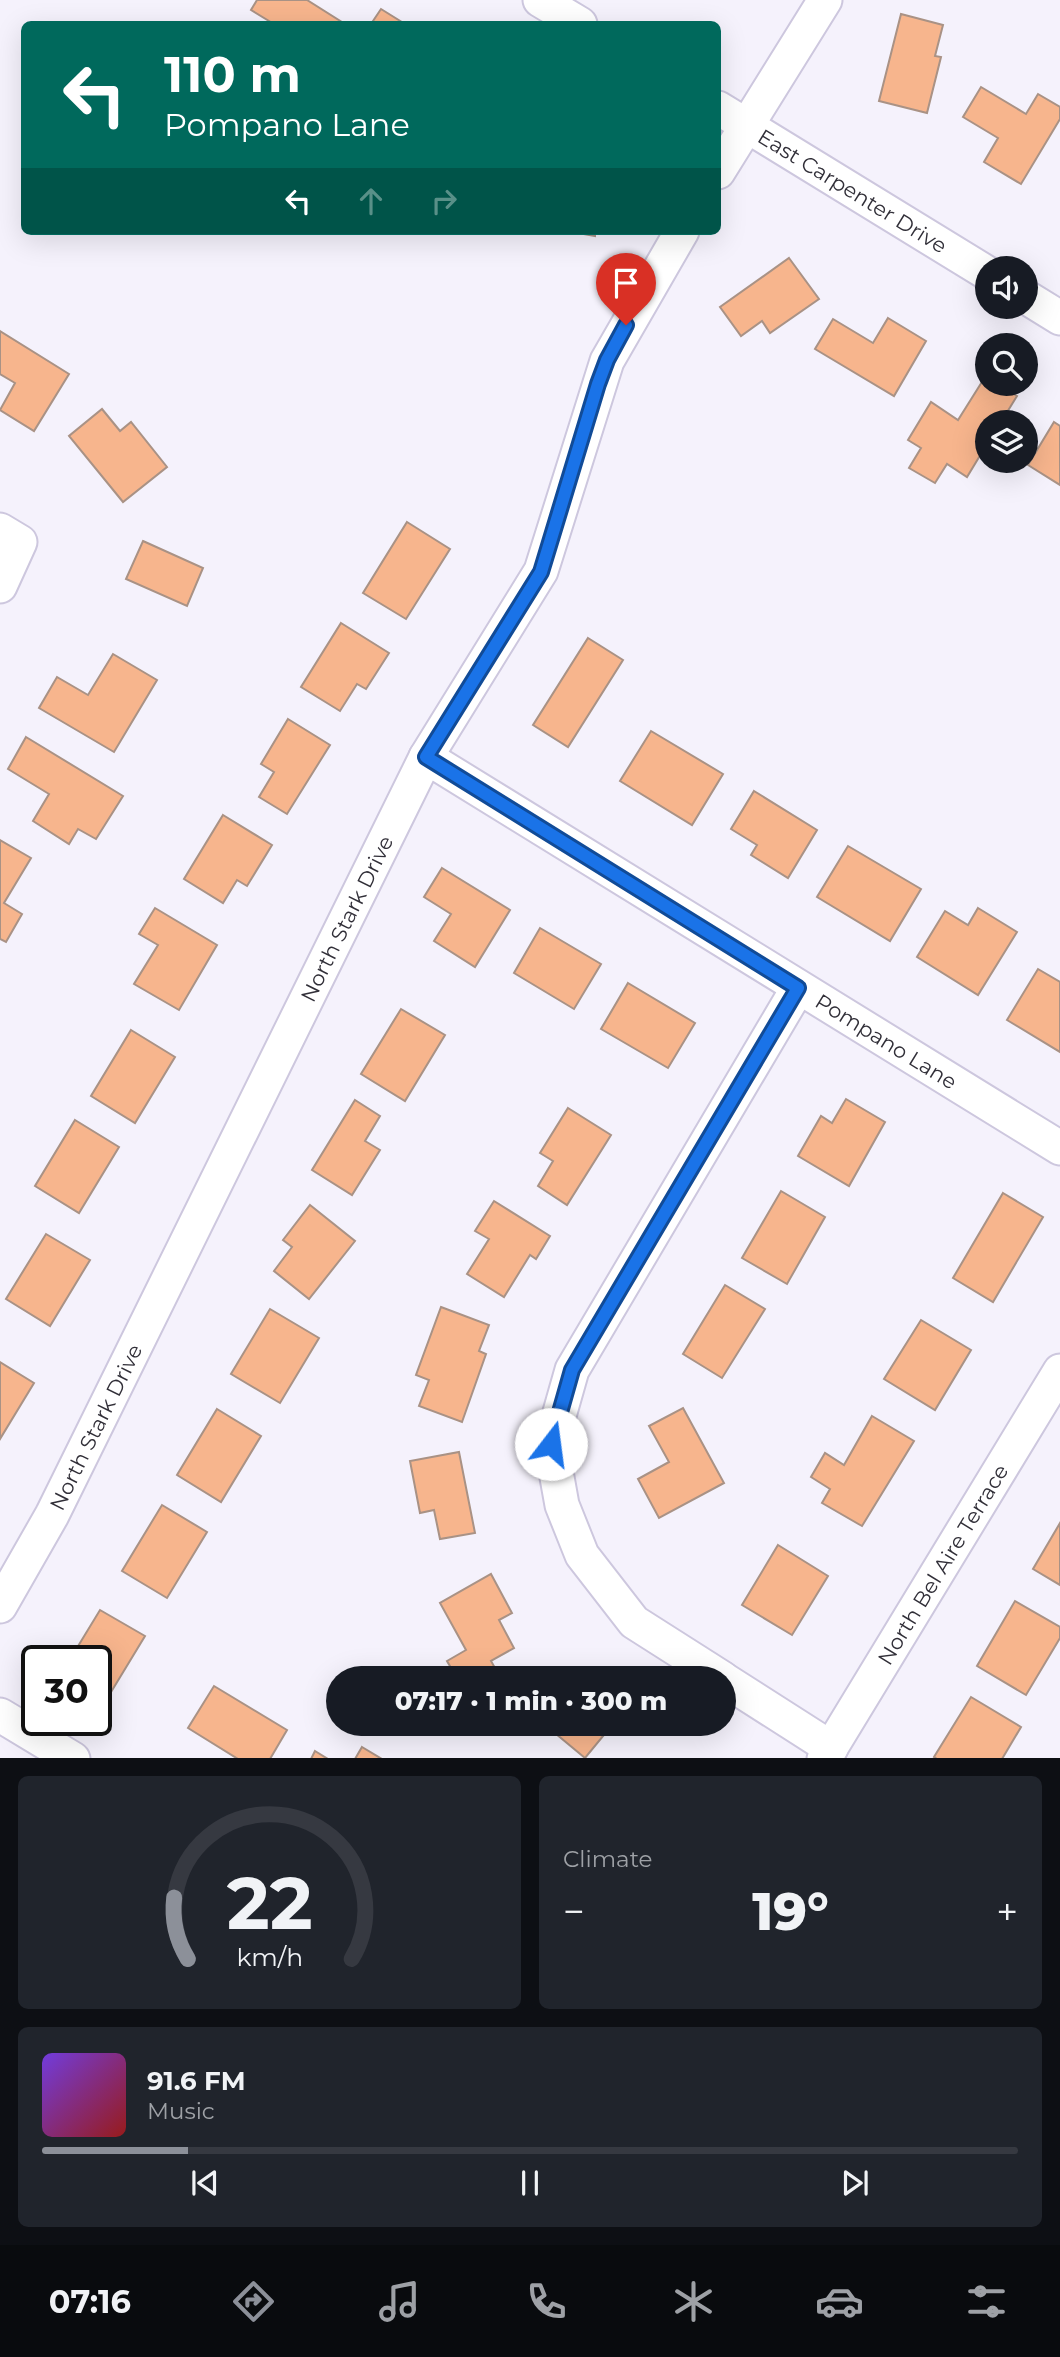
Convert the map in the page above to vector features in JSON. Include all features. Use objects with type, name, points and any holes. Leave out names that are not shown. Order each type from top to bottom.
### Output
[{"type":"street","points":[[540,0],[575,21]]},
{"type":"street","points":[[721,167],[825,0]]},
{"type":"street","name":"East Carpenter Drive","points":[[721,110],[975,266]]},
{"type":"street","name":"North Stark Drive","points":[[0,1606],[52,1515],[426,757],[541,572],[607,360],[680,235]]},
{"type":"street","points":[[1038,304],[1060,318]]},
{"type":"street","points":[[0,586],[10,536]]},
{"type":"street","name":"Pompano Lane","points":[[426,757],[1060,1148]]},
{"type":"street","points":[[702,1666],[634,1622],[582,1555],[562,1505],[551,1444],[572,1370],[798,988]]},
{"type":"street","name":"North Bel Aire Terrace","points":[[827,1753],[1060,1371]]},
{"type":"street","points":[[736,1689],[827,1753]]},
{"type":"street","points":[[0,1715],[71,1758]]},
{"type":"building","points":[[257,0],[307,0],[340,21],[269,21],[251,10]]},
{"type":"building","points":[[381,9],[400,21],[373,21]]},
{"type":"building","points":[[901,14],[943,25],[935,56],[941,57],[927,113],[879,101]]},
{"type":"building","points":[[981,87],[1026,114],[1038,94],[1060,107],[1060,119],[1021,184],[984,162],[998,138],[963,117]]},
{"type":"building","points":[[789,258],[819,299],[770,333],[762,321],[741,336],[720,307]]},
{"type":"building","points":[[888,318],[926,341],[894,396],[815,349],[833,319],[873,343]]},
{"type":"building","points":[[0,331],[69,374],[34,431],[0,410],[15,383],[0,374]]},
{"type":"building","points":[[975,393],[975,396],[1017,396],[1008,410],[975,410],[975,464],[967,477],[947,464],[935,483],[909,468],[921,448],[908,440],[931,402],[958,420]]},
{"type":"building","points":[[102,409],[120,431],[131,422],[167,467],[123,502],[69,436]]},
{"type":"building","points":[[1054,422],[1060,426],[1060,485],[1038,471],[1038,448]]},
{"type":"building","points":[[407,522],[450,549],[406,619],[363,593]]},
{"type":"building","points":[[143,541],[203,568],[187,606],[126,579]]},
{"type":"building","points":[[341,623],[389,653],[366,689],[357,684],[340,711],[301,687]]},
{"type":"building","points":[[588,638],[623,660],[568,747],[533,725]]},
{"type":"building","points":[[113,654],[157,680],[114,752],[39,708],[57,677],[88,695]]},
{"type":"building","points":[[288,719],[330,745],[287,814],[259,797],[274,772],[261,764]]},
{"type":"building","points":[[651,731],[723,774],[692,825],[620,781]]},
{"type":"building","points":[[26,737],[123,796],[96,839],[78,829],[69,844],[33,821],[49,794],[8,769]]},
{"type":"building","points":[[754,791],[817,830],[788,878],[751,855],[757,845],[731,829]]},
{"type":"building","points":[[223,815],[272,845],[247,886],[237,880],[223,903],[184,879]]},
{"type":"building","points":[[0,840],[31,858],[4,903],[22,914],[6,942],[0,939]]},
{"type":"building","points":[[848,846],[921,889],[890,941],[817,897]]},
{"type":"building","points":[[442,868],[510,910],[475,967],[434,941],[451,914],[424,897]]},
{"type":"building","points":[[155,908],[217,945],[179,1010],[134,984],[158,945],[139,934]]},
{"type":"building","points":[[978,908],[1017,932],[978,995],[917,957],[945,911],[968,925]]},
{"type":"building","points":[[540,928],[601,964],[574,1009],[514,973]]},
{"type":"building","points":[[1038,969],[1060,982],[1060,1052],[1007,1020]]},
{"type":"building","points":[[628,983],[695,1023],[668,1068],[601,1029]]},
{"type":"building","points":[[401,1009],[445,1035],[405,1101],[361,1074]]},
{"type":"building","points":[[131,1030],[175,1057],[135,1123],[91,1096]]},
{"type":"building","points":[[846,1099],[885,1122],[849,1186],[798,1156],[821,1116],[832,1123]]},
{"type":"building","points":[[355,1100],[380,1116],[365,1141],[380,1150],[352,1195],[312,1170]]},
{"type":"building","points":[[568,1108],[611,1135],[567,1205],[538,1186],[553,1161],[540,1153]]},
{"type":"building","points":[[75,1120],[119,1147],[79,1213],[35,1186]]},
{"type":"building","points":[[781,1191],[825,1217],[787,1284],[742,1258]]},
{"type":"building","points":[[1003,1193],[1043,1217],[993,1302],[953,1278]]},
{"type":"building","points":[[494,1201],[550,1236],[536,1259],[530,1255],[504,1297],[467,1274],[489,1239],[475,1231]]},
{"type":"building","points":[[310,1205],[355,1241],[309,1299],[274,1271],[292,1247],[283,1240]]},
{"type":"building","points":[[46,1234],[90,1260],[50,1326],[6,1299]]},
{"type":"building","points":[[725,1285],[765,1309],[722,1378],[683,1354]]},
{"type":"building","points":[[441,1307],[489,1325],[479,1351],[486,1354],[462,1422],[419,1406],[429,1380],[416,1375]]},
{"type":"building","points":[[270,1309],[319,1338],[280,1403],[231,1374]]},
{"type":"building","points":[[921,1320],[971,1350],[935,1410],[884,1379]]},
{"type":"building","points":[[0,1362],[34,1383],[0,1439]]},
{"type":"building","points":[[683,1408],[724,1483],[659,1518],[638,1479],[669,1462],[649,1426]]},
{"type":"building","points":[[217,1409],[261,1436],[221,1502],[177,1475]]},
{"type":"building","points":[[872,1416],[914,1441],[862,1526],[822,1503],[830,1489],[811,1477],[825,1453],[844,1465]]},
{"type":"building","points":[[459,1452],[475,1533],[440,1539],[434,1510],[420,1513],[410,1461]]},
{"type":"building","points":[[162,1505],[207,1532],[167,1598],[122,1571]]},
{"type":"building","points":[[1060,1523],[1060,1585],[1033,1569]]},
{"type":"building","points":[[778,1545],[828,1576],[792,1635],[742,1605]]},
{"type":"building","points":[[491,1574],[512,1613],[499,1620],[514,1648],[491,1661],[494,1666],[450,1666],[447,1661],[466,1650],[440,1603]]},
{"type":"building","points":[[1015,1601],[1060,1627],[1060,1638],[1026,1695],[977,1666]]},
{"type":"building","points":[[100,1610],[145,1636],[112,1690],[112,1645],[79,1645]]},
{"type":"building","points":[[214,1686],[287,1730],[271,1758],[236,1758],[188,1728]]},
{"type":"building","points":[[971,1697],[1021,1727],[1003,1758],[934,1757]]},
{"type":"building","points":[[558,1736],[603,1736],[585,1758]]},
{"type":"building","points":[[362,1747],[380,1758],[356,1758]]},
{"type":"building","points":[[315,1751],[326,1758],[312,1758]]},
{"type":"route","points":[[551,1444],[572,1370],[798,988],[426,757],[541,572],[598,384],[607,360],[626,325]]}]
